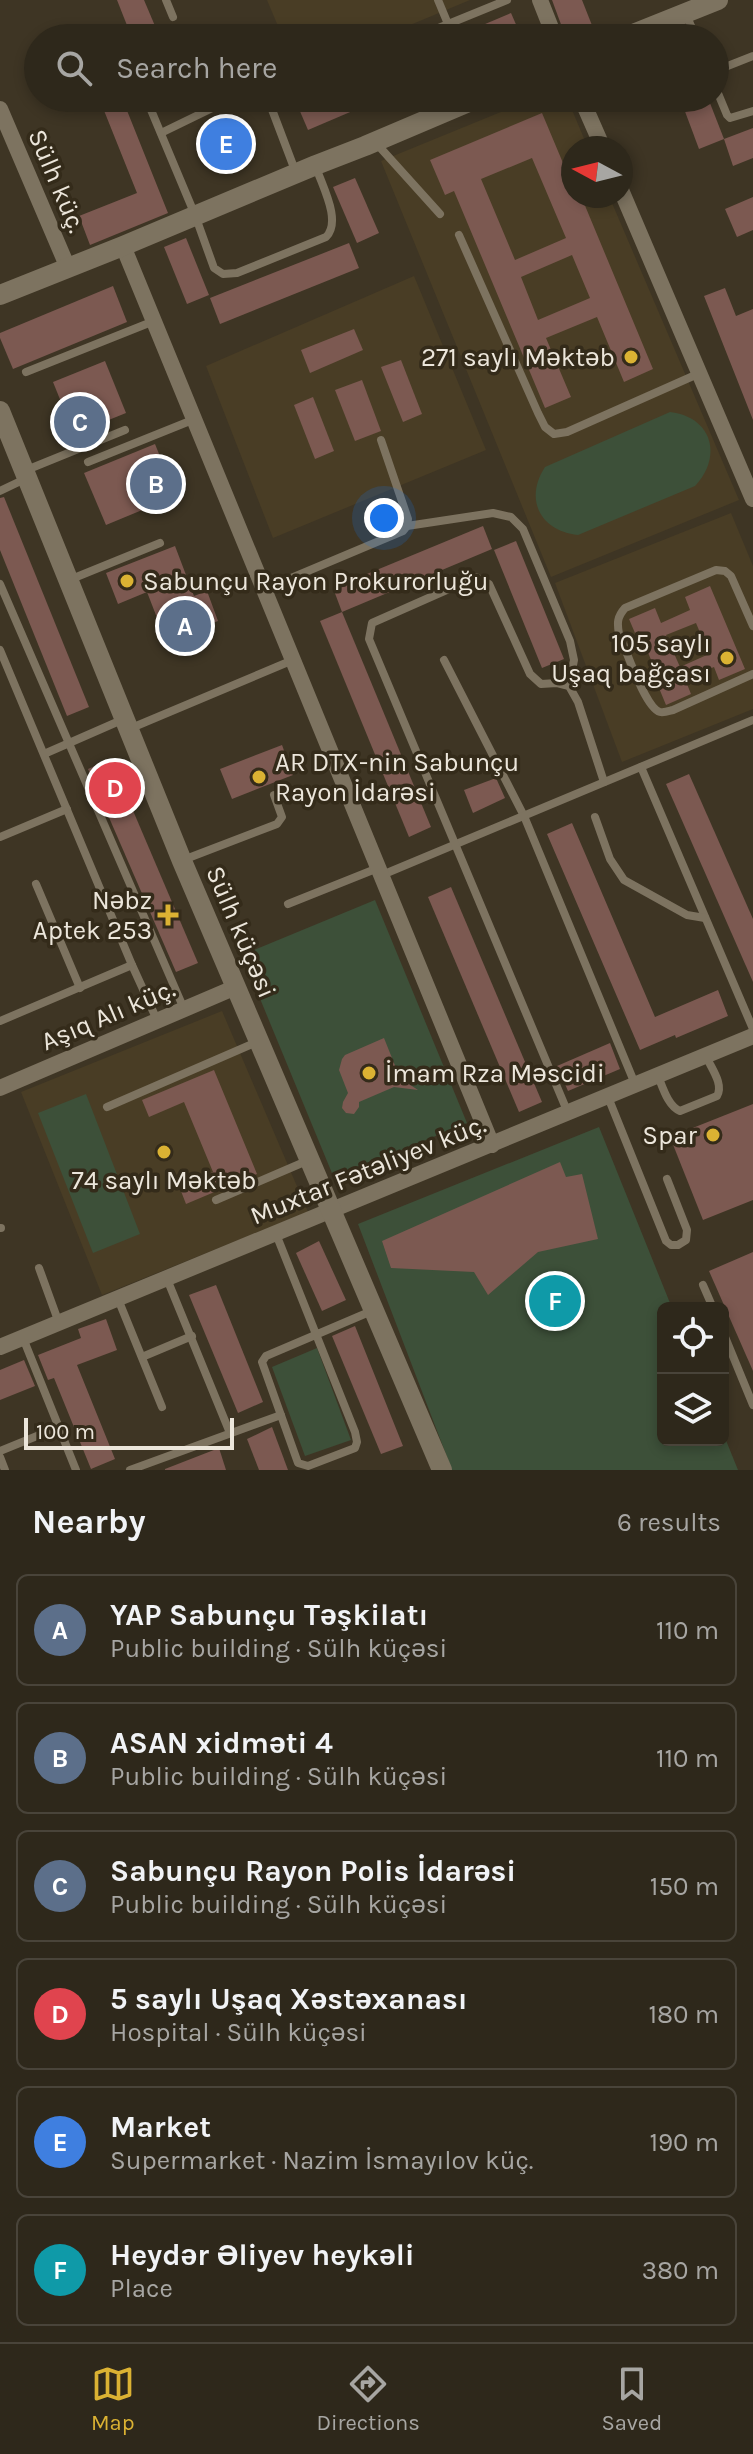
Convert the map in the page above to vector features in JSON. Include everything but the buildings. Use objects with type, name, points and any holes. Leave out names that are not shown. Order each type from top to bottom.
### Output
[{"type":"street","points":[[540,0],[549,24]]},
{"type":"street","points":[[658,24],[718,0]]},
{"type":"street","name":"Sülh küç.","points":[[1,112],[68,268]]},
{"type":"street","points":[[0,295],[445,112]]},
{"type":"street","points":[[587,112],[598,136]]},
{"type":"street","points":[[629,208],[700,373],[746,460],[753,499]]},
{"type":"street","points":[[123,246],[492,1145]]},
{"type":"street","name":"Sülh küçəsi","points":[[0,411],[182,861],[442,1470]]},
{"type":"street","name":"Aşıq Alı küç.","points":[[0,1088],[236,987]]},
{"type":"street","name":"Muxtar Fətəliyev küç.","points":[[0,1347],[753,1036]]},
{"type":"lane","points":[[166,0],[173,17]]},
{"type":"lane","points":[[438,0],[448,24],[507,0]]},
{"type":"lane","points":[[686,13],[690,24]]},
{"type":"lane","points":[[729,65],[753,56]]},
{"type":"lane","points":[[726,112],[730,118],[753,111]]},
{"type":"lane","points":[[152,112],[214,268],[223,274],[237,273],[326,237],[331,231],[333,219],[316,165]]},
{"type":"lane","points":[[161,133],[204,112]]},
{"type":"lane","points":[[274,112],[296,173]]},
{"type":"lane","points":[[375,142],[440,214]]},
{"type":"lane","points":[[459,235],[538,413],[545,427],[554,434],[567,432],[700,373]]},
{"type":"lane","points":[[26,372],[155,320]]},
{"type":"lane","points":[[88,462],[195,419]]},
{"type":"lane","points":[[0,491],[25,475],[125,430]]},
{"type":"lane","points":[[381,440],[408,519],[407,526]]},
{"type":"lane","points":[[265,589],[392,536],[407,526],[493,513],[511,517],[523,529],[570,641],[574,660],[569,686],[578,702],[604,782]]},
{"type":"lane","points":[[68,580],[160,543]]},
{"type":"lane","points":[[753,626],[731,576],[725,571],[716,570],[625,608],[617,624],[647,699],[662,713],[753,674]]},
{"type":"lane","points":[[568,1113],[369,639],[372,623],[476,577],[489,584],[530,674],[541,684],[569,686]]},
{"type":"lane","points":[[0,584],[184,1009]]},
{"type":"lane","points":[[0,650],[157,1020]]},
{"type":"lane","points":[[44,754],[294,659]]},
{"type":"lane","points":[[444,660],[524,816],[636,1085]]},
{"type":"lane","points":[[288,904],[455,844],[753,720]]},
{"type":"lane","points":[[641,767],[753,1029]]},
{"type":"lane","points":[[182,861],[277,824],[282,817],[274,795]]},
{"type":"lane","points":[[0,837],[67,809]]},
{"type":"lane","points":[[595,817],[610,859],[624,880],[687,915],[705,918]]},
{"type":"lane","points":[[36,884],[80,988]]},
{"type":"lane","points":[[0,1021],[132,965]]},
{"type":"lane","points":[[107,1107],[259,1041]]},
{"type":"lane","points":[[658,1076],[671,1104],[680,1111],[717,1096],[720,1086],[706,1056]]},
{"type":"lane","points":[[608,1097],[666,1241],[678,1245],[686,1240],[687,1230],[667,1179]]},
{"type":"lane","points":[[216,1200],[310,1159]]},
{"type":"lane","points":[[276,1234],[318,1334],[357,1442],[355,1448],[308,1466],[298,1463],[262,1362],[266,1356],[318,1334],[375,1310]]},
{"type":"lane","points":[[39,1268],[59,1323]]},
{"type":"lane","points":[[167,1279],[230,1433]]},
{"type":"lane","points":[[703,1285],[710,1302]]},
{"type":"lane","points":[[118,1299],[162,1407]]},
{"type":"lane","points":[[142,1357],[192,1336]]},
{"type":"lane","points":[[23,1338],[76,1470]]},
{"type":"lane","points":[[729,1347],[753,1405]]},
{"type":"lane","points":[[130,1470],[281,1415]]},
{"type":"lane","points":[[0,1451],[59,1427]]},
{"type":"lane","points":[[0,1457],[5,1470]]},
{"type":"shaded area","points":[[267,0],[470,0],[413,24],[277,24]]},
{"type":"shaded area","points":[[501,112],[573,112],[583,136],[561,136],[561,208],[614,208],[739,500],[551,577],[381,161]]},
{"type":"shaded area","points":[[414,276],[486,450],[273,538],[206,366]]},
{"type":"shaded area","points":[[731,513],[753,566],[753,709],[622,762],[555,583]]},
{"type":"shaded area","name":"74 saylı Məktəb","points":[[222,1011],[308,1212],[102,1295],[21,1092]]},
{"type":"green space","points":[[670,412],[696,421],[709,440],[709,462],[695,486],[578,535],[554,527],[545,520],[539,512],[536,491],[545,467]]},
{"type":"green space","points":[[375,900],[467,1123],[334,1178],[242,955]]},
{"type":"green space","points":[[86,1094],[140,1234],[93,1253],[38,1113]]},
{"type":"green space","points":[[599,1127],[670,1302],[657,1302],[657,1446],[728,1446],[738,1470],[452,1470],[358,1224]]},
{"type":"green space","points":[[317,1348],[351,1440],[305,1456],[272,1367]]},
{"type":"place","name":"Market","points":[[226,144]]},
{"type":"place","name":"271 saylı Məktəb","points":[[631,357]]},
{"type":"place","name":"Sabunçu Rayon Polis İdarəsi","points":[[80,422]]},
{"type":"place","name":"ASAN xidməti 4","points":[[156,484]]},
{"type":"place","name":"Sabunçu Rayon Prokurorluğu","points":[[127,581]]},
{"type":"place","name":"YAP Sabunçu Təşkilatı","points":[[185,626]]},
{"type":"place","name":"105 saylı Uşaq bağçası","points":[[727,658]]},
{"type":"place","name":"AR DTX-nin Sabunçu Rayon İdarəsi","points":[[259,777]]},
{"type":"place","name":"5 saylı Uşaq Xəstəxanası","points":[[115,788]]},
{"type":"place","name":"Nəbz Aptek 253","points":[[168,915]]},
{"type":"place","name":"İmam Rza Məscidi","points":[[369,1073]]},
{"type":"place","name":"Spar","points":[[713,1135]]},
{"type":"place","name":"74 saylı Məktəb","points":[[164,1152]]},
{"type":"place","name":"Heydər Əliyev heykəli","points":[[555,1301]]}]
